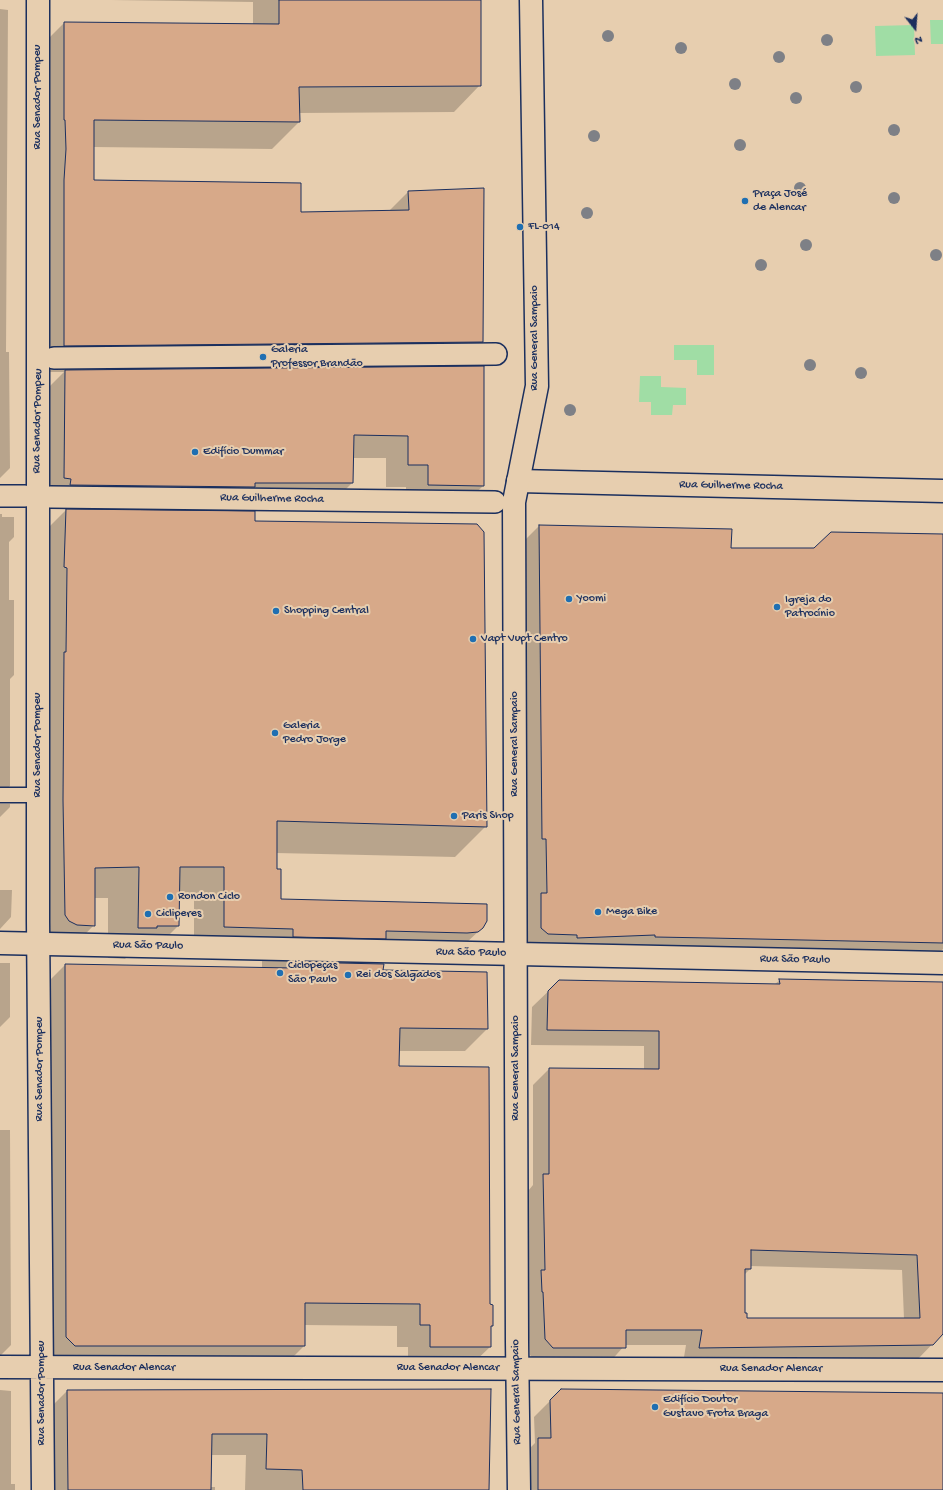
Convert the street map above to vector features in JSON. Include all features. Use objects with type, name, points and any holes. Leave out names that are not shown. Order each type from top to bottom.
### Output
[{"type":"street","name":"Rua Senador Pompeu","points":[[38,0],[38,944],[43,1490]]},
{"type":"street","name":"Rua General Sampaio","points":[[519,1490],[517,1368],[514,502],[537,386],[531,0]]},
{"type":"street","points":[[59,358],[496,354]]},
{"type":"street","name":"Rua Guilherme Rocha","points":[[518,481],[943,491]]},
{"type":"street","points":[[0,496],[25,496]]},
{"type":"street","name":"Rua Guilherme Rocha","points":[[50,497],[495,502]]},
{"type":"street","name":"Rua São Paulo","points":[[0,943],[943,963]]},
{"type":"street","name":"Rua Senador Alencar","points":[[0,1367],[943,1370]]},
{"type":"lane","points":[[0,795],[38,795]]},
{"type":"green space","points":[[930,20],[943,20],[943,44],[931,44]]},
{"type":"green space","points":[[914,25],[915,55],[876,56],[875,26]]},
{"type":"green space","points":[[674,345],[714,345],[714,375],[697,375],[697,360],[674,360]]},
{"type":"green space","points":[[640,376],[661,376],[661,387],[686,388],[686,405],[673,405],[672,415],[651,415],[651,402],[639,402]]},
{"type":"building","points":[[279,0],[481,0],[481,86],[299,87],[300,122],[94,120],[94,180],[301,183],[301,212],[409,210],[408,191],[484,188],[483,342],[64,346],[64,180],[66,149],[64,120],[64,22],[279,24]]},
{"type":"building","points":[[484,366],[484,486],[428,485],[428,465],[408,465],[408,436],[354,435],[353,483],[255,483],[255,487],[70,485],[71,479],[64,478],[65,370]]},
{"type":"building","points":[[66,509],[255,511],[255,521],[477,524],[484,532],[487,827],[277,821],[277,869],[281,869],[281,899],[487,904],[487,921],[483,928],[478,932],[467,933],[386,931],[386,939],[293,937],[293,929],[224,927],[224,867],[180,867],[179,926],[157,926],[157,928],[138,928],[139,867],[95,868],[95,926],[77,925],[69,921],[65,915],[63,800],[64,652],[66,652],[67,568],[64,567]]},
{"type":"building","points":[[539,525],[732,529],[731,548],[814,548],[831,532],[943,534],[943,943],[655,937],[655,935],[577,938],[577,935],[548,934],[541,928],[541,893],[547,893],[546,839],[542,839]]},
{"type":"building","points":[[293,962],[384,964],[383,970],[487,972],[488,1029],[400,1028],[399,1066],[489,1067],[490,1304],[493,1305],[491,1347],[430,1347],[430,1325],[420,1325],[420,1304],[305,1303],[305,1346],[75,1346],[66,1337],[65,964],[293,968]]},
{"type":"building","points":[[779,979],[943,982],[943,1334],[933,1345],[699,1348],[702,1330],[626,1330],[626,1348],[553,1348],[545,1339],[541,1270],[545,1270],[543,1174],[549,1174],[549,1068],[659,1069],[659,1031],[547,1030],[548,991],[559,980],[780,984]],"holes":[[[751,1250],[917,1255],[920,1318],[747,1318],[747,1313],[745,1313],[745,1269],[751,1269]]]},
{"type":"building","points":[[491,1389],[489,1490],[303,1490],[302,1470],[266,1469],[267,1434],[212,1434],[211,1490],[68,1490],[67,1390]]},
{"type":"building","points":[[561,1389],[943,1393],[943,1490],[538,1490],[538,1438],[551,1438],[550,1400]]},
{"type":"place","name":"Praça José de Alencar","points":[[745,201]]},
{"type":"place","name":"FL-014","points":[[520,227]]},
{"type":"place","name":"Galeria Professor Brandão","points":[[263,357]]},
{"type":"place","name":"Edifício Dummar","points":[[195,452]]},
{"type":"place","name":"Yoomi","points":[[569,599]]},
{"type":"place","name":"Igreja do Patrocínio","points":[[777,607]]},
{"type":"place","name":"Shopping Central","points":[[276,611]]},
{"type":"place","name":"Vapt Vupt Centro","points":[[473,639]]},
{"type":"place","name":"Galeria Pedro Jorge","points":[[275,733]]},
{"type":"place","name":"Paris Shop","points":[[454,816]]},
{"type":"place","name":"Rondon Ciclo","points":[[170,897]]},
{"type":"place","name":"Mega Bike","points":[[598,912]]},
{"type":"place","name":"Cicliperes","points":[[148,914]]},
{"type":"place","name":"Ciclopeças São Paulo","points":[[280,973]]},
{"type":"place","name":"Rei dos Salgados","points":[[348,975]]},
{"type":"place","name":"Edifício Doutor Gustavo Frota Braga","points":[[655,1407]]}]
